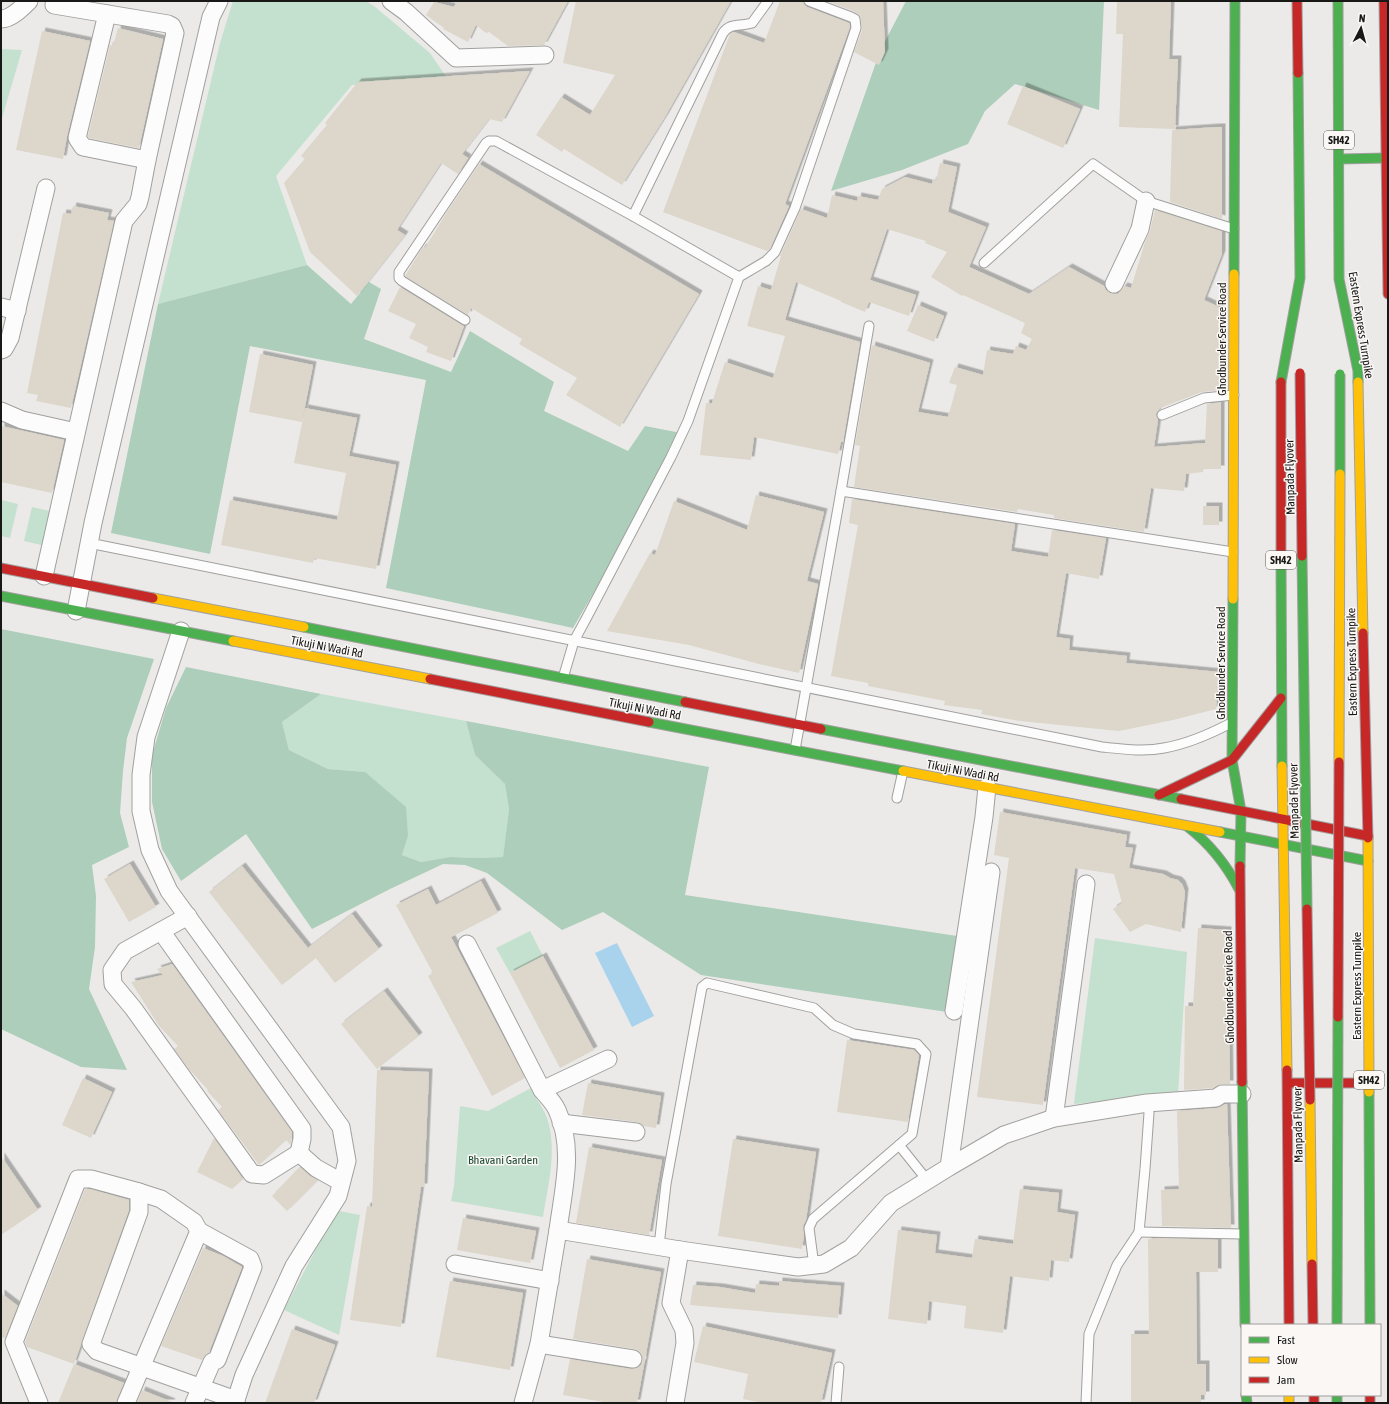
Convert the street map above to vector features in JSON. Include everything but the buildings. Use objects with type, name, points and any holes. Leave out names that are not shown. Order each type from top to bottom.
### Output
[{"type":"main road","name":"Ghodbunder Service Road","points":[[1235,1],[1232,760],[1241,811],[1240,892],[1245,1324]]},
{"type":"main road","name":"SH42","points":[[1289,1324],[1281,698],[1281,382],[1300,278],[1297,1]]},
{"type":"main road","name":"Eastern Express Turnpike","points":[[1338,1],[1339,279],[1358,372],[1368,836],[1370,1324]]},
{"type":"main road","points":[[1384,1],[1388,294]]},
{"type":"main road","points":[[1339,159],[1386,158]]},
{"type":"main road","points":[[1300,278],[1300,325]]},
{"type":"main road","points":[[1339,279],[1340,327]]},
{"type":"main road","name":"Manpada Flyover","points":[[1300,369],[1313,1324]]},
{"type":"main road","points":[[1337,1324],[1340,370]]},
{"type":"main road","name":"Tikuji Ni Wadi Rd","points":[[1,568],[1368,836]]},
{"type":"main road","name":"Tikuji Ni Wadi Rd","points":[[1,596],[1368,861]]},
{"type":"main road","points":[[1159,795],[1232,760],[1281,698]]},
{"type":"main road","points":[[1186,826],[1200,836],[1220,857],[1233,876],[1240,892]]},
{"type":"main road","points":[[1287,1083],[1369,1083]]},
{"type":"street","points":[[1,19],[5,19],[22,8],[29,1]]},
{"type":"street","points":[[76,611],[89,543],[211,17],[218,1]]},
{"type":"street","points":[[391,1],[406,12],[456,58],[545,55]]},
{"type":"street","points":[[44,576],[124,221],[138,204],[175,33],[172,26],[168,24],[54,5]]},
{"type":"street","points":[[107,14],[77,138],[83,147],[147,160]]},
{"type":"street","points":[[1,350],[4,349],[10,338],[9,309],[46,188]]},
{"type":"street","points":[[1114,284],[1140,229],[1146,201]]},
{"type":"street","points":[[1,411],[22,420],[76,432]]},
{"type":"street","points":[[139,1192],[139,1212],[91,1344],[97,1351],[201,1387],[235,1401],[244,1375],[294,1266],[338,1196],[347,1161],[341,1127],[169,891],[150,850],[141,804],[141,775],[146,737],[180,631]]},
{"type":"street","points":[[954,1011],[984,817],[987,787]]},
{"type":"street","points":[[949,1166],[991,872]]},
{"type":"street","points":[[1054,1118],[1086,884]]},
{"type":"street","points":[[161,931],[302,1129],[302,1139],[299,1152],[264,1175],[252,1174],[133,1008],[113,984],[112,970],[125,951],[161,931],[188,916]]},
{"type":"street","points":[[467,944],[542,1090],[557,1109],[566,1139],[566,1170],[550,1281],[539,1344],[523,1403]]},
{"type":"street","points":[[542,1090],[608,1059]]},
{"type":"street","points":[[558,1230],[798,1267],[814,1266],[824,1264],[851,1248],[891,1203],[949,1166],[1004,1135],[1054,1118],[1147,1103],[1216,1098],[1222,1101],[1242,1098]]},
{"type":"street","points":[[561,1123],[636,1132]]},
{"type":"street","points":[[299,1152],[316,1168],[341,1182]]},
{"type":"street","points":[[39,1403],[14,1342],[78,1179],[91,1179],[161,1199],[194,1222],[199,1231],[250,1259],[253,1267],[217,1360],[212,1362],[194,1403]]},
{"type":"street","points":[[126,1403],[199,1231]]},
{"type":"street","points":[[675,1403],[685,1343],[684,1330],[671,1303],[680,1250]]},
{"type":"street","points":[[455,1264],[550,1281]]},
{"type":"street","points":[[539,1344],[633,1359]]},
{"type":"lane","points":[[633,216],[723,33],[727,27],[752,23],[768,1]]},
{"type":"lane","points":[[563,678],[574,641],[671,457],[688,421],[739,276],[762,264],[775,252],[795,208],[856,28],[855,19],[809,1]]},
{"type":"lane","points":[[465,320],[402,281],[398,274],[486,143],[489,141],[496,141],[739,276]]},
{"type":"lane","points":[[984,263],[1093,164],[1146,201],[1234,229]]},
{"type":"lane","points":[[795,750],[842,490],[869,326]]},
{"type":"lane","points":[[1162,415],[1204,398],[1234,396]]},
{"type":"lane","points":[[842,490],[1233,552]]},
{"type":"lane","points":[[89,543],[1102,748],[1144,750],[1164,748],[1210,734],[1232,722]]},
{"type":"lane","points":[[896,798],[902,771]]},
{"type":"lane","points":[[659,1246],[666,1184],[700,995],[702,987],[707,983],[814,1008],[833,1025],[854,1034],[917,1044],[926,1054],[912,1134],[812,1219],[809,1228],[814,1266]]},
{"type":"lane","points":[[1086,1403],[1089,1334],[1118,1265],[1139,1232],[1149,1113],[1147,1103]]},
{"type":"lane","points":[[899,1145],[927,1180]]},
{"type":"lane","points":[[1139,1232],[1243,1234]]},
{"type":"lane","points":[[836,1403],[839,1367]]},
{"type":"green space","points":[[233,1],[366,1],[430,53],[449,81],[352,85],[276,176],[307,265],[158,304],[220,43]]},
{"type":"green space","points":[[906,1],[1104,1],[1099,110],[1015,84],[985,111],[968,144],[902,170],[831,191],[880,51]]},
{"type":"green space","points":[[1,49],[22,50],[2,118],[1,118]]},
{"type":"green space","points":[[307,265],[351,304],[369,282],[381,289],[364,339],[451,372],[470,331],[554,382],[544,411],[628,451],[645,426],[681,433],[664,472],[573,628],[386,588],[426,380],[250,346],[210,554],[111,533],[158,304]]},
{"type":"green space","points":[[1,500],[18,504],[10,538],[1,536]]},
{"type":"green space","points":[[32,507],[58,513],[50,547],[24,541]]},
{"type":"green space","points":[[1,629],[154,659],[127,738],[120,813],[129,847],[92,865],[96,896],[95,947],[89,989],[127,1070],[81,1067],[1,1029]]},
{"type":"green space","points":[[186,667],[321,694],[282,722],[289,750],[328,769],[365,772],[406,807],[408,836],[402,855],[421,862],[450,857],[503,857],[509,809],[505,784],[475,755],[466,721],[709,767],[685,895],[957,936],[947,1012],[701,975],[603,912],[562,930],[487,873],[465,865],[443,864],[312,929],[246,834],[181,881],[162,849],[152,802],[152,755],[166,708]]},
{"type":"green space","points":[[321,694],[466,721],[475,755],[505,784],[509,809],[503,857],[450,857],[421,862],[402,855],[408,836],[365,772],[328,769],[289,750],[282,722]]},
{"type":"green space","points":[[530,931],[543,956],[510,973],[496,948]]},
{"type":"green space","points":[[1095,938],[1187,952],[1178,1094],[1074,1104]]},
{"type":"green space","name":"Bhavani Garden","points":[[531,1088],[547,1117],[551,1133],[551,1169],[543,1217],[451,1201],[454,1186],[460,1106],[488,1111]]},
{"type":"green space","points":[[339,1211],[360,1215],[339,1335],[284,1310],[316,1249]]},
{"type":"water","points":[[617,943],[654,1016],[632,1027],[595,953]]},
{"type":"traffic: fast","points":[[1234,274],[1235,1]]},
{"type":"traffic: fast","points":[[1338,1],[1339,279],[1358,371],[1358,382]]},
{"type":"traffic: fast","points":[[1281,382],[1300,278],[1298,73]]},
{"type":"traffic: fast","points":[[1339,159],[1386,158]]},
{"type":"traffic: fast","points":[[1340,374],[1340,474]]},
{"type":"traffic: fast","points":[[1302,556],[1307,909]]},
{"type":"traffic: fast","points":[[1281,558],[1282,766]]},
{"type":"traffic: fast","points":[[1,596],[233,641]]},
{"type":"traffic: fast","points":[[1233,599],[1232,760],[1241,811],[1240,866]]},
{"type":"traffic: fast","points":[[304,627],[685,702]]},
{"type":"traffic: fast","points":[[649,722],[903,771]]},
{"type":"traffic: fast","points":[[821,729],[1181,799]]},
{"type":"traffic: fast","points":[[1188,827],[1217,855],[1229,871],[1239,889]]},
{"type":"traffic: fast","points":[[1220,832],[1368,861]]},
{"type":"traffic: fast","points":[[1337,1324],[1338,1017]]},
{"type":"traffic: fast","points":[[1242,1082],[1245,1324]]},
{"type":"traffic: fast","points":[[1369,1092],[1370,1324]]},
{"type":"traffic: fast","points":[[1246,1396],[1247,1403]]},
{"type":"traffic: fast","points":[[1337,1396],[1337,1403]]},
{"type":"traffic: slow","points":[[1233,599],[1234,274]]},
{"type":"traffic: slow","points":[[1358,382],[1363,633]]},
{"type":"traffic: slow","points":[[1339,762],[1340,474]]},
{"type":"traffic: slow","points":[[153,598],[304,627]]},
{"type":"traffic: slow","points":[[233,641],[430,679]]},
{"type":"traffic: slow","points":[[1282,766],[1287,1070]]},
{"type":"traffic: slow","points":[[903,771],[1220,832]]},
{"type":"traffic: slow","points":[[1368,838],[1369,1092]]},
{"type":"traffic: slow","points":[[1310,1100],[1312,1264]]},
{"type":"traffic: slow","points":[[1289,1396],[1289,1403]]},
{"type":"traffic: jam","points":[[1297,1],[1298,73]]},
{"type":"traffic: jam","points":[[1384,1],[1388,294]]},
{"type":"traffic: jam","points":[[1300,373],[1302,556]]},
{"type":"traffic: jam","points":[[1281,382],[1281,558]]},
{"type":"traffic: jam","points":[[1,568],[153,598]]},
{"type":"traffic: jam","points":[[1363,633],[1368,838]]},
{"type":"traffic: jam","points":[[430,679],[649,722]]},
{"type":"traffic: jam","points":[[1159,795],[1232,760],[1281,698]]},
{"type":"traffic: jam","points":[[685,702],[821,729]]},
{"type":"traffic: jam","points":[[1338,1017],[1339,762]]},
{"type":"traffic: jam","points":[[1181,799],[1368,836]]},
{"type":"traffic: jam","points":[[1240,866],[1242,1082]]},
{"type":"traffic: jam","points":[[1307,909],[1310,1100]]},
{"type":"traffic: jam","points":[[1287,1070],[1289,1324]]},
{"type":"traffic: jam","points":[[1291,1083],[1369,1083]]},
{"type":"traffic: jam","points":[[1312,1264],[1313,1324]]},
{"type":"traffic: jam","points":[[1314,1396],[1314,1403]]},
{"type":"traffic: jam","points":[[1370,1396],[1370,1403]]}]
